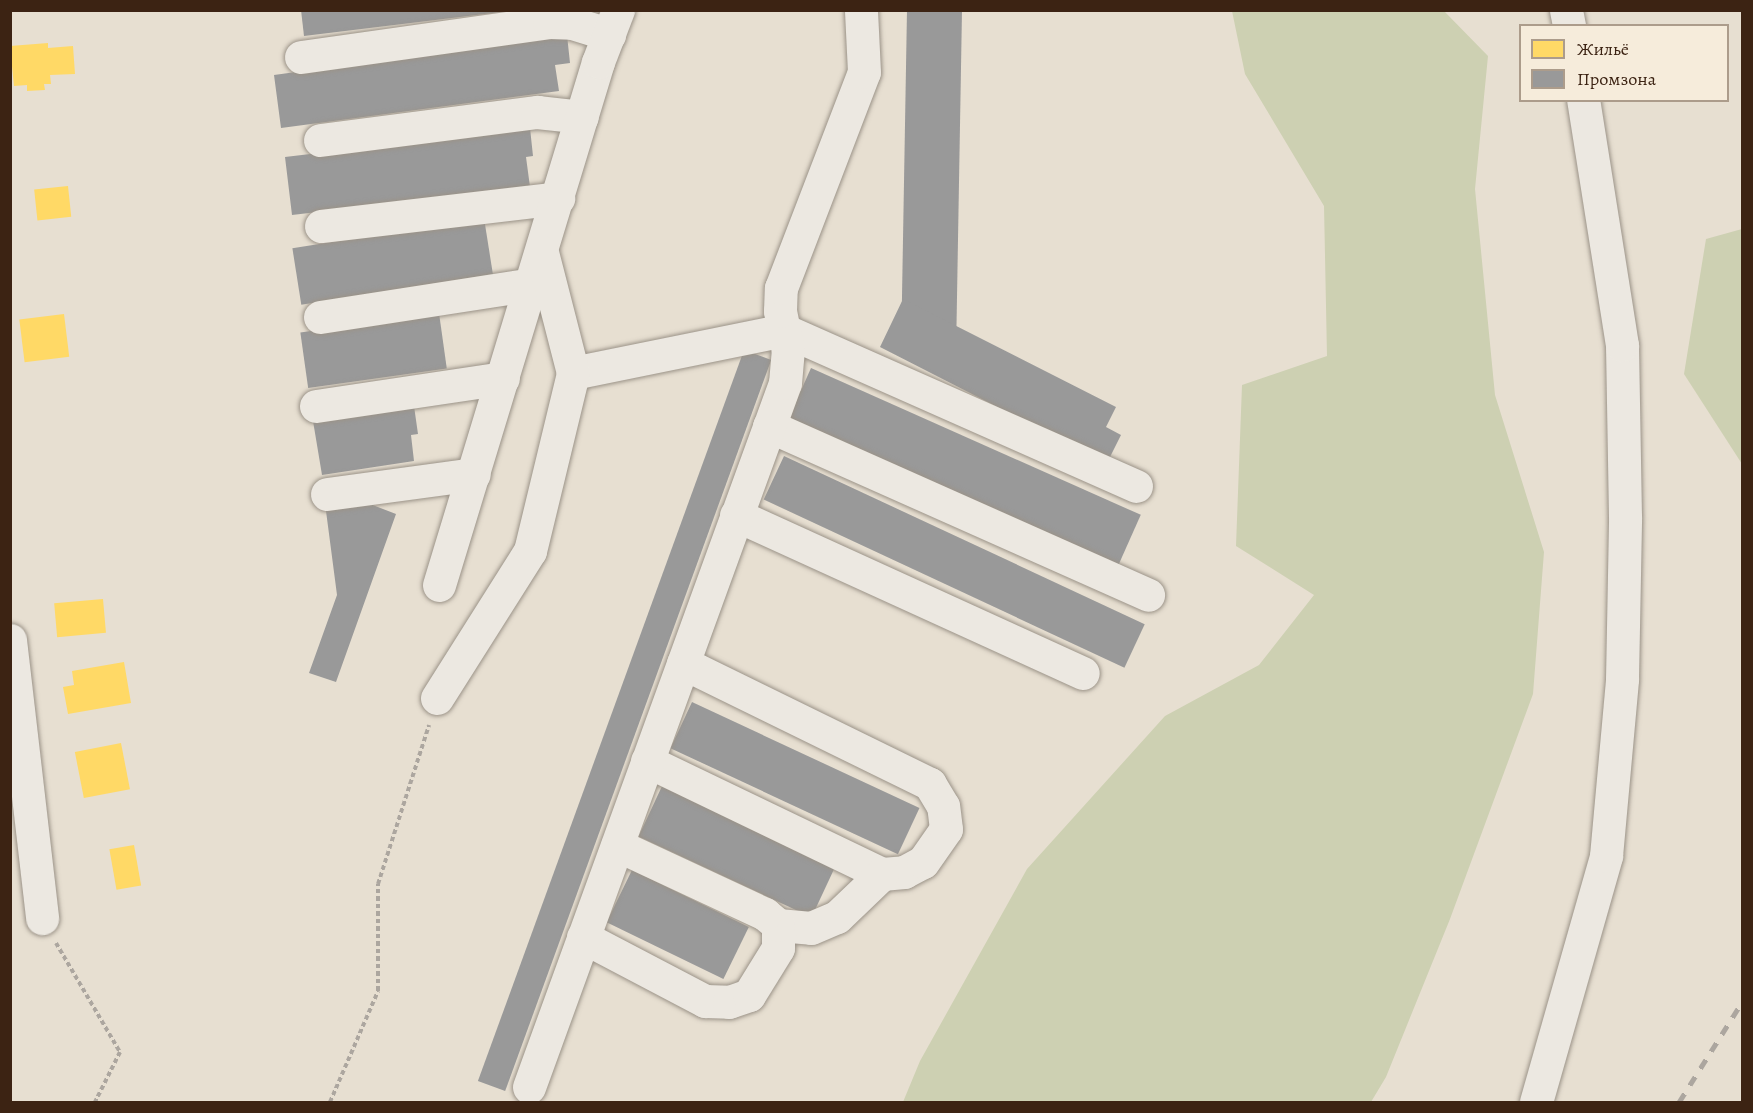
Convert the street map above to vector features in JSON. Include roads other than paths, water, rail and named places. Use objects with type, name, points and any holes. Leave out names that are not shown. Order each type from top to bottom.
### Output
[{"type":"street","points":[[529,1087],[785,383],[788,351],[784,330],[782,288],[864,72],[861,10]]},
{"type":"street","points":[[301,57],[549,22],[614,22],[582,117],[439,585]]},
{"type":"street","points":[[1536,1102],[1606,856],[1622,680],[1625,517],[1622,345],[1583,102]]},
{"type":"street","points":[[320,140],[537,112],[582,117]]},
{"type":"street","points":[[321,226],[558,198]]},
{"type":"street","points":[[437,698],[530,550],[573,373],[542,250]]},
{"type":"street","points":[[320,317],[532,284]]},
{"type":"street","points":[[573,373],[784,330],[1136,486]]},
{"type":"street","points":[[316,406],[503,378]]},
{"type":"street","points":[[769,426],[1148,595]]},
{"type":"street","points":[[327,494],[474,474]]},
{"type":"street","points":[[736,515],[1083,673]]},
{"type":"street","points":[[10,640],[42,918]]},
{"type":"street","points":[[647,761],[882,874],[904,872],[923,862],[946,829],[943,806],[930,784],[683,663]]},
{"type":"street","points":[[617,845],[765,914],[778,925],[811,928],[837,917],[882,874]]},
{"type":"street","points":[[584,937],[705,1001],[729,1002],[749,995],[778,948],[778,925]]},
{"type":"railway","points":[[1679,1102],[1742,1002]]}]
